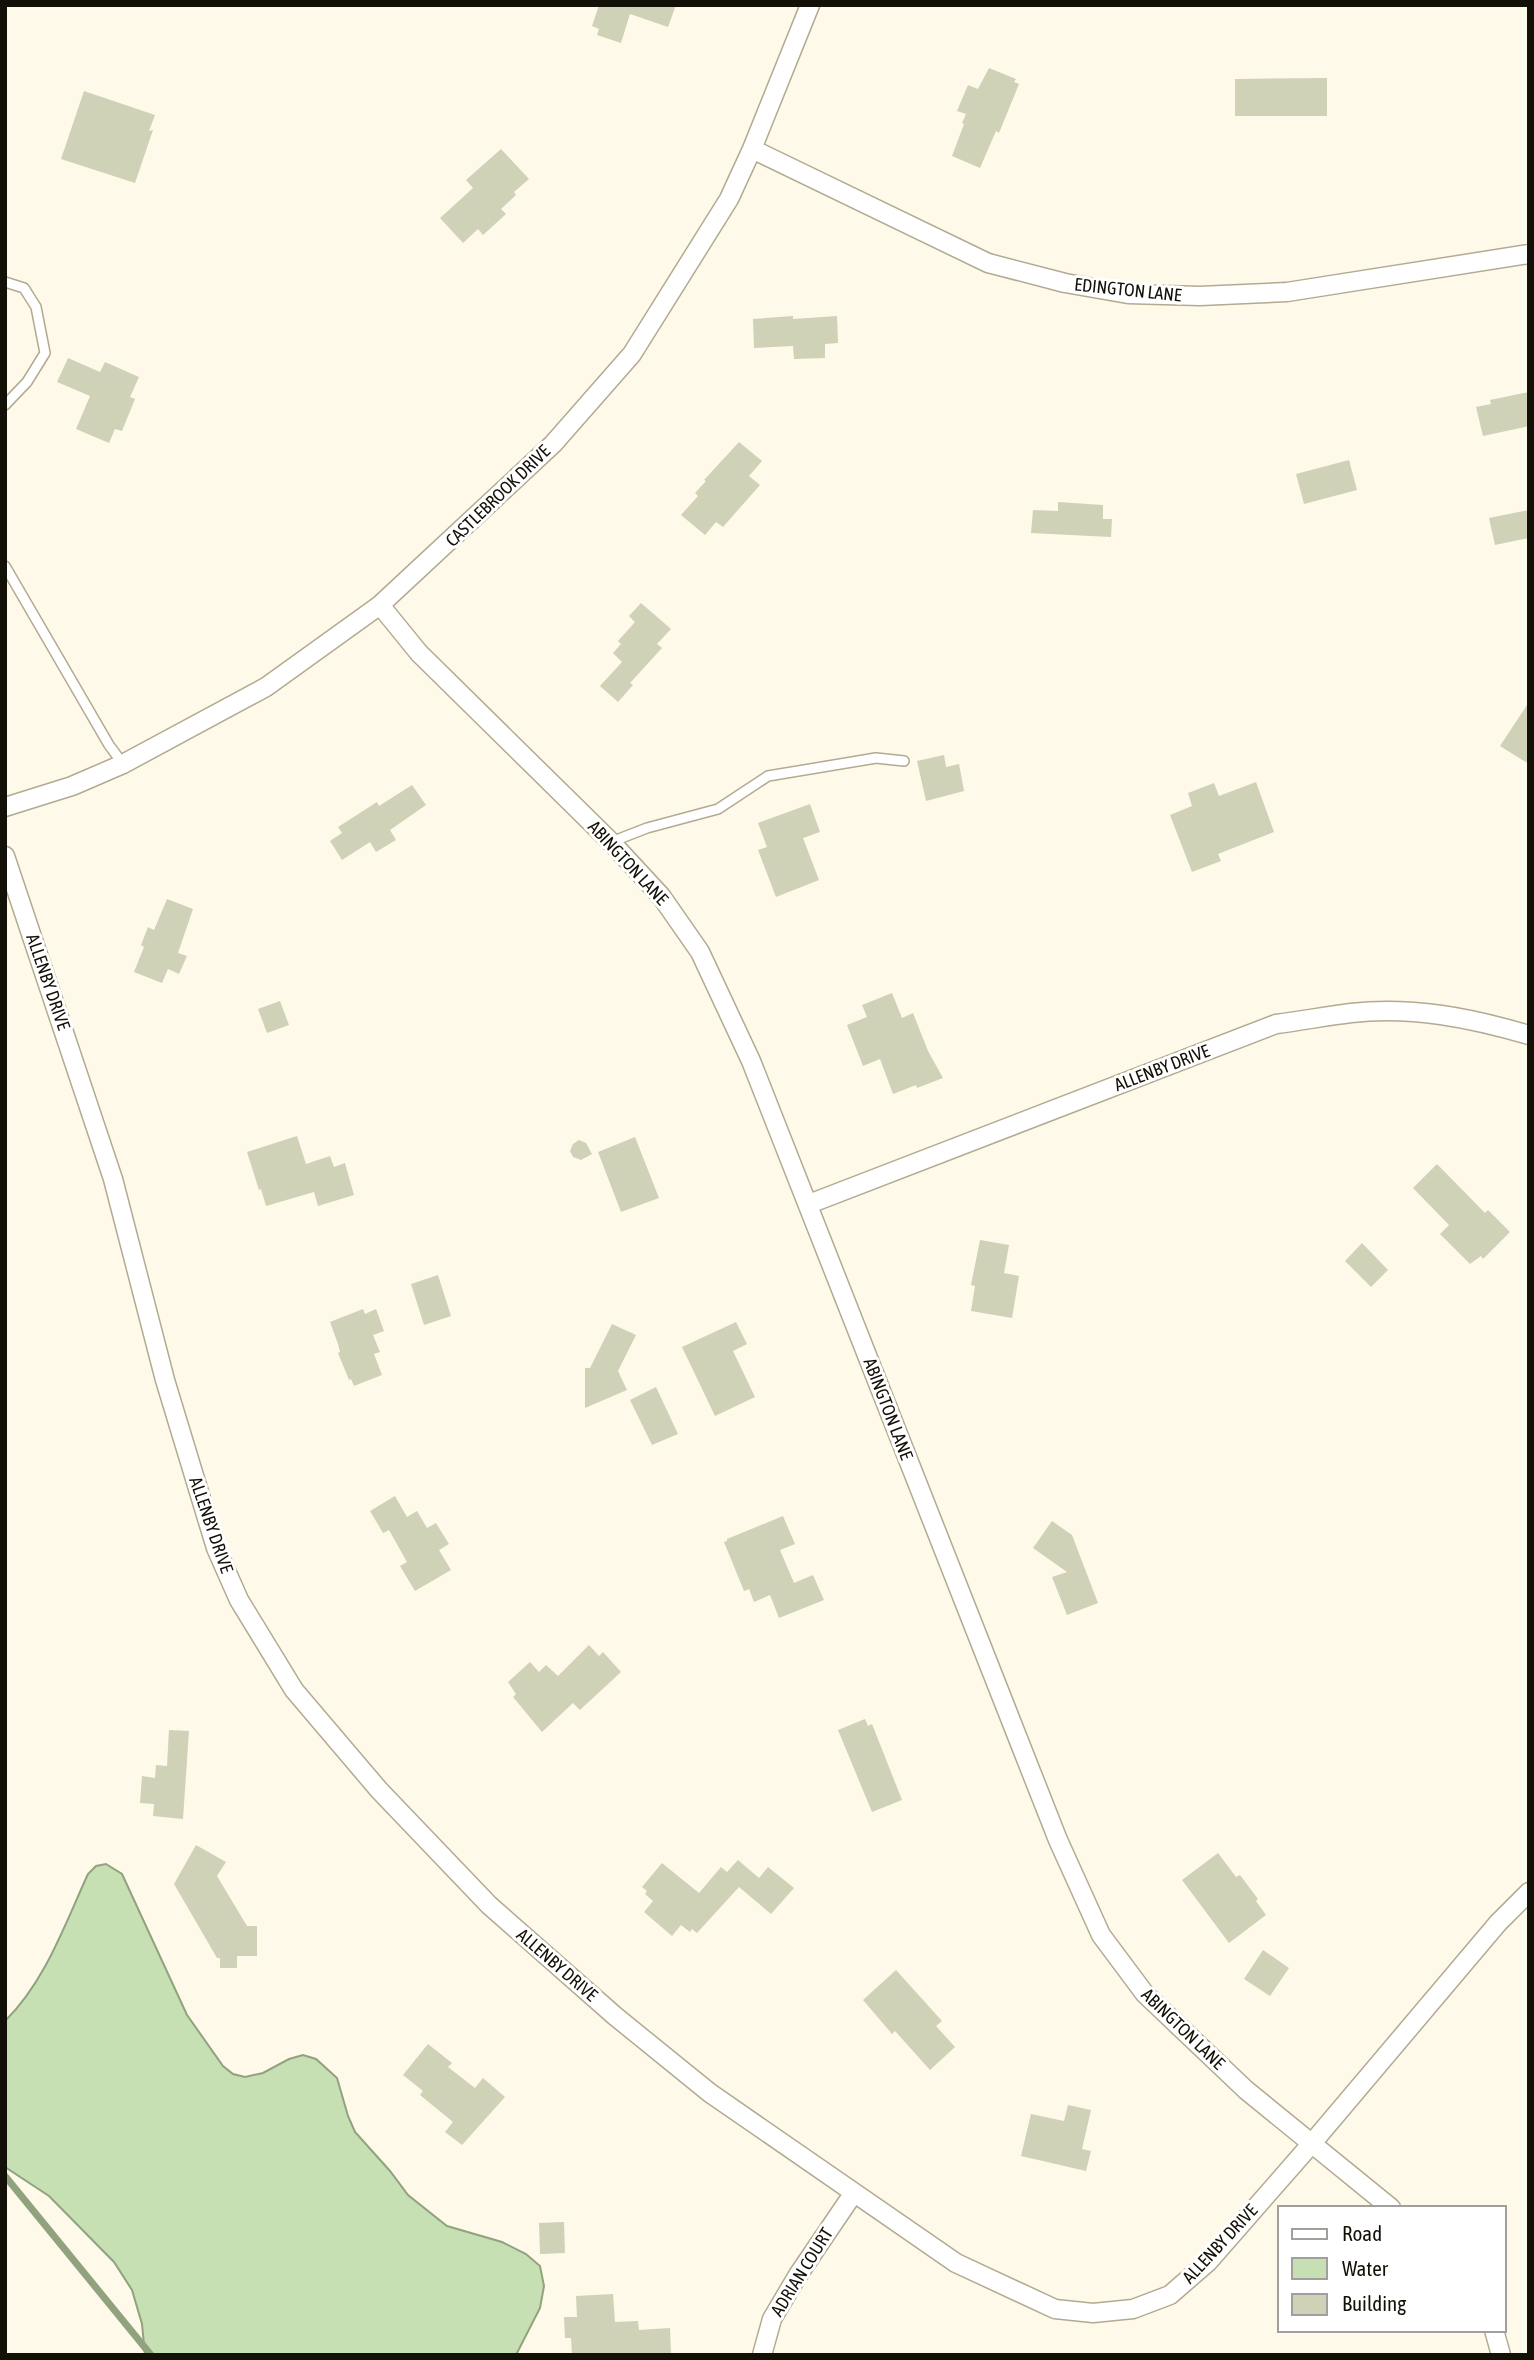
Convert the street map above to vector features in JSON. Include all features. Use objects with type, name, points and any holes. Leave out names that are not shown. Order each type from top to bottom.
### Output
[{"type":"street","name":"CASTLEBROOK DRIVE","points":[[5,807],[72,786],[123,764],[266,687],[380,605],[553,444],[632,354],[729,200],[810,5]]},
{"type":"street","name":"EDINGTON LANE","points":[[752,149],[988,263],[1065,283],[1128,293],[1200,296],[1287,292],[1529,254]]},
{"type":"street","name":"ABINGTON LANE","points":[[380,605],[419,653],[611,842],[662,896],[700,952],[751,1061],[1058,1840],[1101,1935],[1145,1994],[1246,2090],[1389,2206]]},
{"type":"street","name":"ALLENBY DRIVE","points":[[5,856],[113,1179],[165,1380],[215,1548],[239,1600],[294,1690],[379,1790],[495,1911],[615,2016],[710,2093],[853,2194],[956,2263],[1055,2309],[1093,2313],[1133,2309],[1170,2295],[1208,2262],[1313,2143],[1498,1923],[1529,1892]]},
{"type":"street","name":"ALLENBY DRIVE","points":[[809,1204],[1276,1024],[1354,1013],[1442,1014],[1481,1021],[1529,1035]]},
{"type":"street","name":"ADRIAN COURT","points":[[762,2355],[772,2319],[798,2275],[853,2194]]},
{"type":"street","points":[[1495,2332],[1501,2355]]},
{"type":"lane","points":[[5,282],[24,288],[36,307],[45,353],[27,382],[5,405]]},
{"type":"lane","points":[[5,566],[109,745],[123,764]]},
{"type":"lane","points":[[611,842],[646,828],[718,809],[768,776],[876,758],[904,761]]},
{"type":"water","points":[[106,1864],[122,1874],[187,2015],[223,2066],[233,2074],[245,2077],[263,2073],[303,2055],[316,2059],[337,2078],[355,2132],[408,2195],[447,2226],[502,2242],[526,2254],[540,2266],[544,2286],[540,2308],[516,2355],[145,2355],[142,2324],[132,2290],[114,2262],[49,2196],[5,2167],[5,2021],[32,1989],[43,1971],[88,1874],[96,1866]]},
{"type":"building","points":[[599,5],[676,5],[668,27],[630,14],[621,43],[597,35],[599,29],[592,26]]},
{"type":"building","points":[[989,68],[1016,79],[1014,82],[1019,84],[999,133],[996,131],[980,168],[952,156],[966,114],[957,111],[968,85],[978,89]]},
{"type":"building","points":[[1327,78],[1327,116],[1235,116],[1235,79]]},
{"type":"building","points":[[84,91],[155,115],[149,131],[153,130],[135,183],[61,159]]},
{"type":"building","points":[[501,149],[529,179],[501,209],[506,214],[483,235],[478,229],[463,243],[440,218],[473,188],[466,180]]},
{"type":"building","points":[[793,316],[793,319],[837,316],[838,343],[825,344],[825,358],[794,359],[793,346],[754,348],[753,319]]},
{"type":"building","points":[[68,358],[100,372],[105,362],[139,377],[130,397],[135,399],[122,431],[115,429],[109,443],[76,429],[90,396],[57,382]]},
{"type":"building","points":[[1529,392],[1529,426],[1483,436],[1476,407],[1491,404],[1490,400]]},
{"type":"building","points":[[739,442],[762,461],[749,476],[760,485],[723,527],[716,522],[705,535],[681,515],[698,496],[695,493],[706,481],[704,480]]},
{"type":"building","points":[[1349,460],[1357,490],[1304,504],[1296,474]]},
{"type":"building","points":[[1058,502],[1103,505],[1103,519],[1112,519],[1111,537],[1031,533],[1033,510],[1058,511]]},
{"type":"building","points":[[1529,510],[1529,538],[1495,545],[1489,518]]},
{"type":"building","points":[[641,603],[671,629],[657,644],[662,648],[630,683],[633,685],[618,702],[600,686],[622,662],[613,653],[621,644],[618,641],[635,622],[629,616]]},
{"type":"building","points":[[1529,702],[1529,764],[1500,746]]},
{"type":"building","points":[[944,755],[946,767],[959,764],[964,791],[926,801],[917,761]]},
{"type":"building","points":[[1256,782],[1274,832],[1218,854],[1221,861],[1192,872],[1170,815],[1192,806],[1188,793],[1214,783],[1219,796]]},
{"type":"building","points":[[412,785],[426,805],[390,830],[396,840],[376,852],[370,842],[342,860],[330,841],[342,833],[338,827],[377,802],[379,806]]},
{"type":"building","points":[[810,804],[820,832],[803,838],[819,880],[776,897],[758,850],[767,847],[758,823]]},
{"type":"building","points":[[167,899],[193,909],[178,953],[187,956],[179,974],[168,969],[162,983],[134,972],[144,947],[141,945],[148,927],[154,930]]},
{"type":"building","points":[[892,993],[902,1018],[913,1013],[928,1051],[943,1078],[893,1094],[880,1059],[863,1066],[847,1025],[867,1017],[862,1005]]},
{"type":"building","points":[[280,1001],[289,1025],[267,1033],[258,1009]]},
{"type":"building","points":[[297,1136],[306,1164],[330,1156],[334,1167],[345,1163],[354,1195],[318,1206],[314,1192],[266,1206],[247,1152]]},
{"type":"building","points":[[635,1137],[659,1198],[621,1212],[598,1152]]},
{"type":"building","points":[[579,1140],[586,1143],[592,1154],[581,1160],[573,1157],[570,1151],[573,1144]]},
{"type":"building","points":[[1437,1164],[1485,1213],[1488,1210],[1510,1232],[1483,1259],[1481,1256],[1470,1264],[1440,1234],[1449,1225],[1413,1188]]},
{"type":"building","points":[[980,1240],[1009,1245],[1004,1273],[1019,1276],[1012,1318],[971,1311],[975,1286],[971,1285]]},
{"type":"building","points":[[1362,1243],[1388,1270],[1371,1287],[1345,1261]]},
{"type":"building","points":[[438,1275],[451,1316],[424,1325],[411,1284]]},
{"type":"building","points":[[363,1309],[365,1314],[376,1309],[384,1331],[373,1335],[380,1352],[374,1354],[382,1375],[354,1386],[338,1353],[338,1344],[330,1322]]},
{"type":"building","points":[[736,1322],[747,1344],[733,1351],[755,1397],[715,1416],[682,1347]]},
{"type":"building","points":[[612,1324],[636,1335],[618,1371],[627,1390],[585,1408],[585,1368],[590,1368]]},
{"type":"building","points":[[656,1387],[678,1434],[652,1445],[630,1400]]},
{"type":"building","points":[[395,1496],[407,1517],[417,1511],[427,1528],[436,1523],[449,1544],[439,1550],[451,1570],[415,1591],[400,1566],[407,1562],[389,1530],[383,1533],[370,1511]]},
{"type":"building","points":[[783,1516],[795,1544],[780,1550],[794,1583],[813,1575],[824,1600],[779,1618],[770,1595],[754,1602],[749,1589],[744,1591],[724,1542]]},
{"type":"building","points":[[1052,1521],[1072,1535],[1098,1603],[1067,1615],[1052,1577],[1067,1572],[1033,1548]]},
{"type":"building","points":[[589,1645],[599,1656],[603,1652],[621,1672],[580,1710],[573,1703],[542,1732],[513,1697],[516,1694],[508,1682],[530,1662],[539,1672],[546,1665],[558,1676]]},
{"type":"building","points":[[865,1719],[868,1726],[872,1724],[902,1800],[872,1812],[838,1730]]},
{"type":"building","points":[[169,1730],[189,1731],[183,1819],[153,1816],[154,1804],[140,1803],[142,1776],[155,1778],[156,1765],[167,1766]]},
{"type":"building","points":[[196,1845],[226,1862],[217,1876],[247,1926],[257,1926],[257,1956],[237,1956],[237,1968],[220,1968],[220,1958],[217,1958],[174,1884]]},
{"type":"building","points":[[1218,1853],[1236,1877],[1240,1875],[1266,1915],[1229,1943],[1182,1880]]},
{"type":"building","points":[[738,1860],[759,1878],[768,1867],[794,1888],[771,1914],[739,1887],[697,1933],[692,1929],[690,1932],[681,1925],[672,1936],[644,1912],[653,1901],[642,1887],[662,1863],[699,1893],[721,1867],[727,1872]]},
{"type":"building","points":[[1263,1950],[1289,1968],[1270,1996],[1244,1979]]},
{"type":"building","points":[[896,1970],[942,2021],[936,2026],[955,2047],[930,2070],[895,2031],[892,2034],[863,2000]]},
{"type":"building","points":[[428,2044],[452,2063],[448,2067],[475,2088],[483,2078],[505,2097],[462,2145],[445,2132],[453,2122],[420,2095],[423,2091],[403,2075]]},
{"type":"building","points":[[1068,2105],[1091,2110],[1082,2149],[1091,2151],[1086,2171],[1021,2156],[1031,2114],[1064,2121]]},
{"type":"building","points":[[564,2222],[565,2253],[540,2254],[539,2223]]},
{"type":"building","points":[[613,2294],[615,2322],[638,2321],[639,2330],[670,2328],[671,2355],[572,2355],[571,2338],[565,2338],[564,2317],[577,2317],[576,2296]]},
{"type":"waterway","points":[[5,2176],[151,2355]]}]
